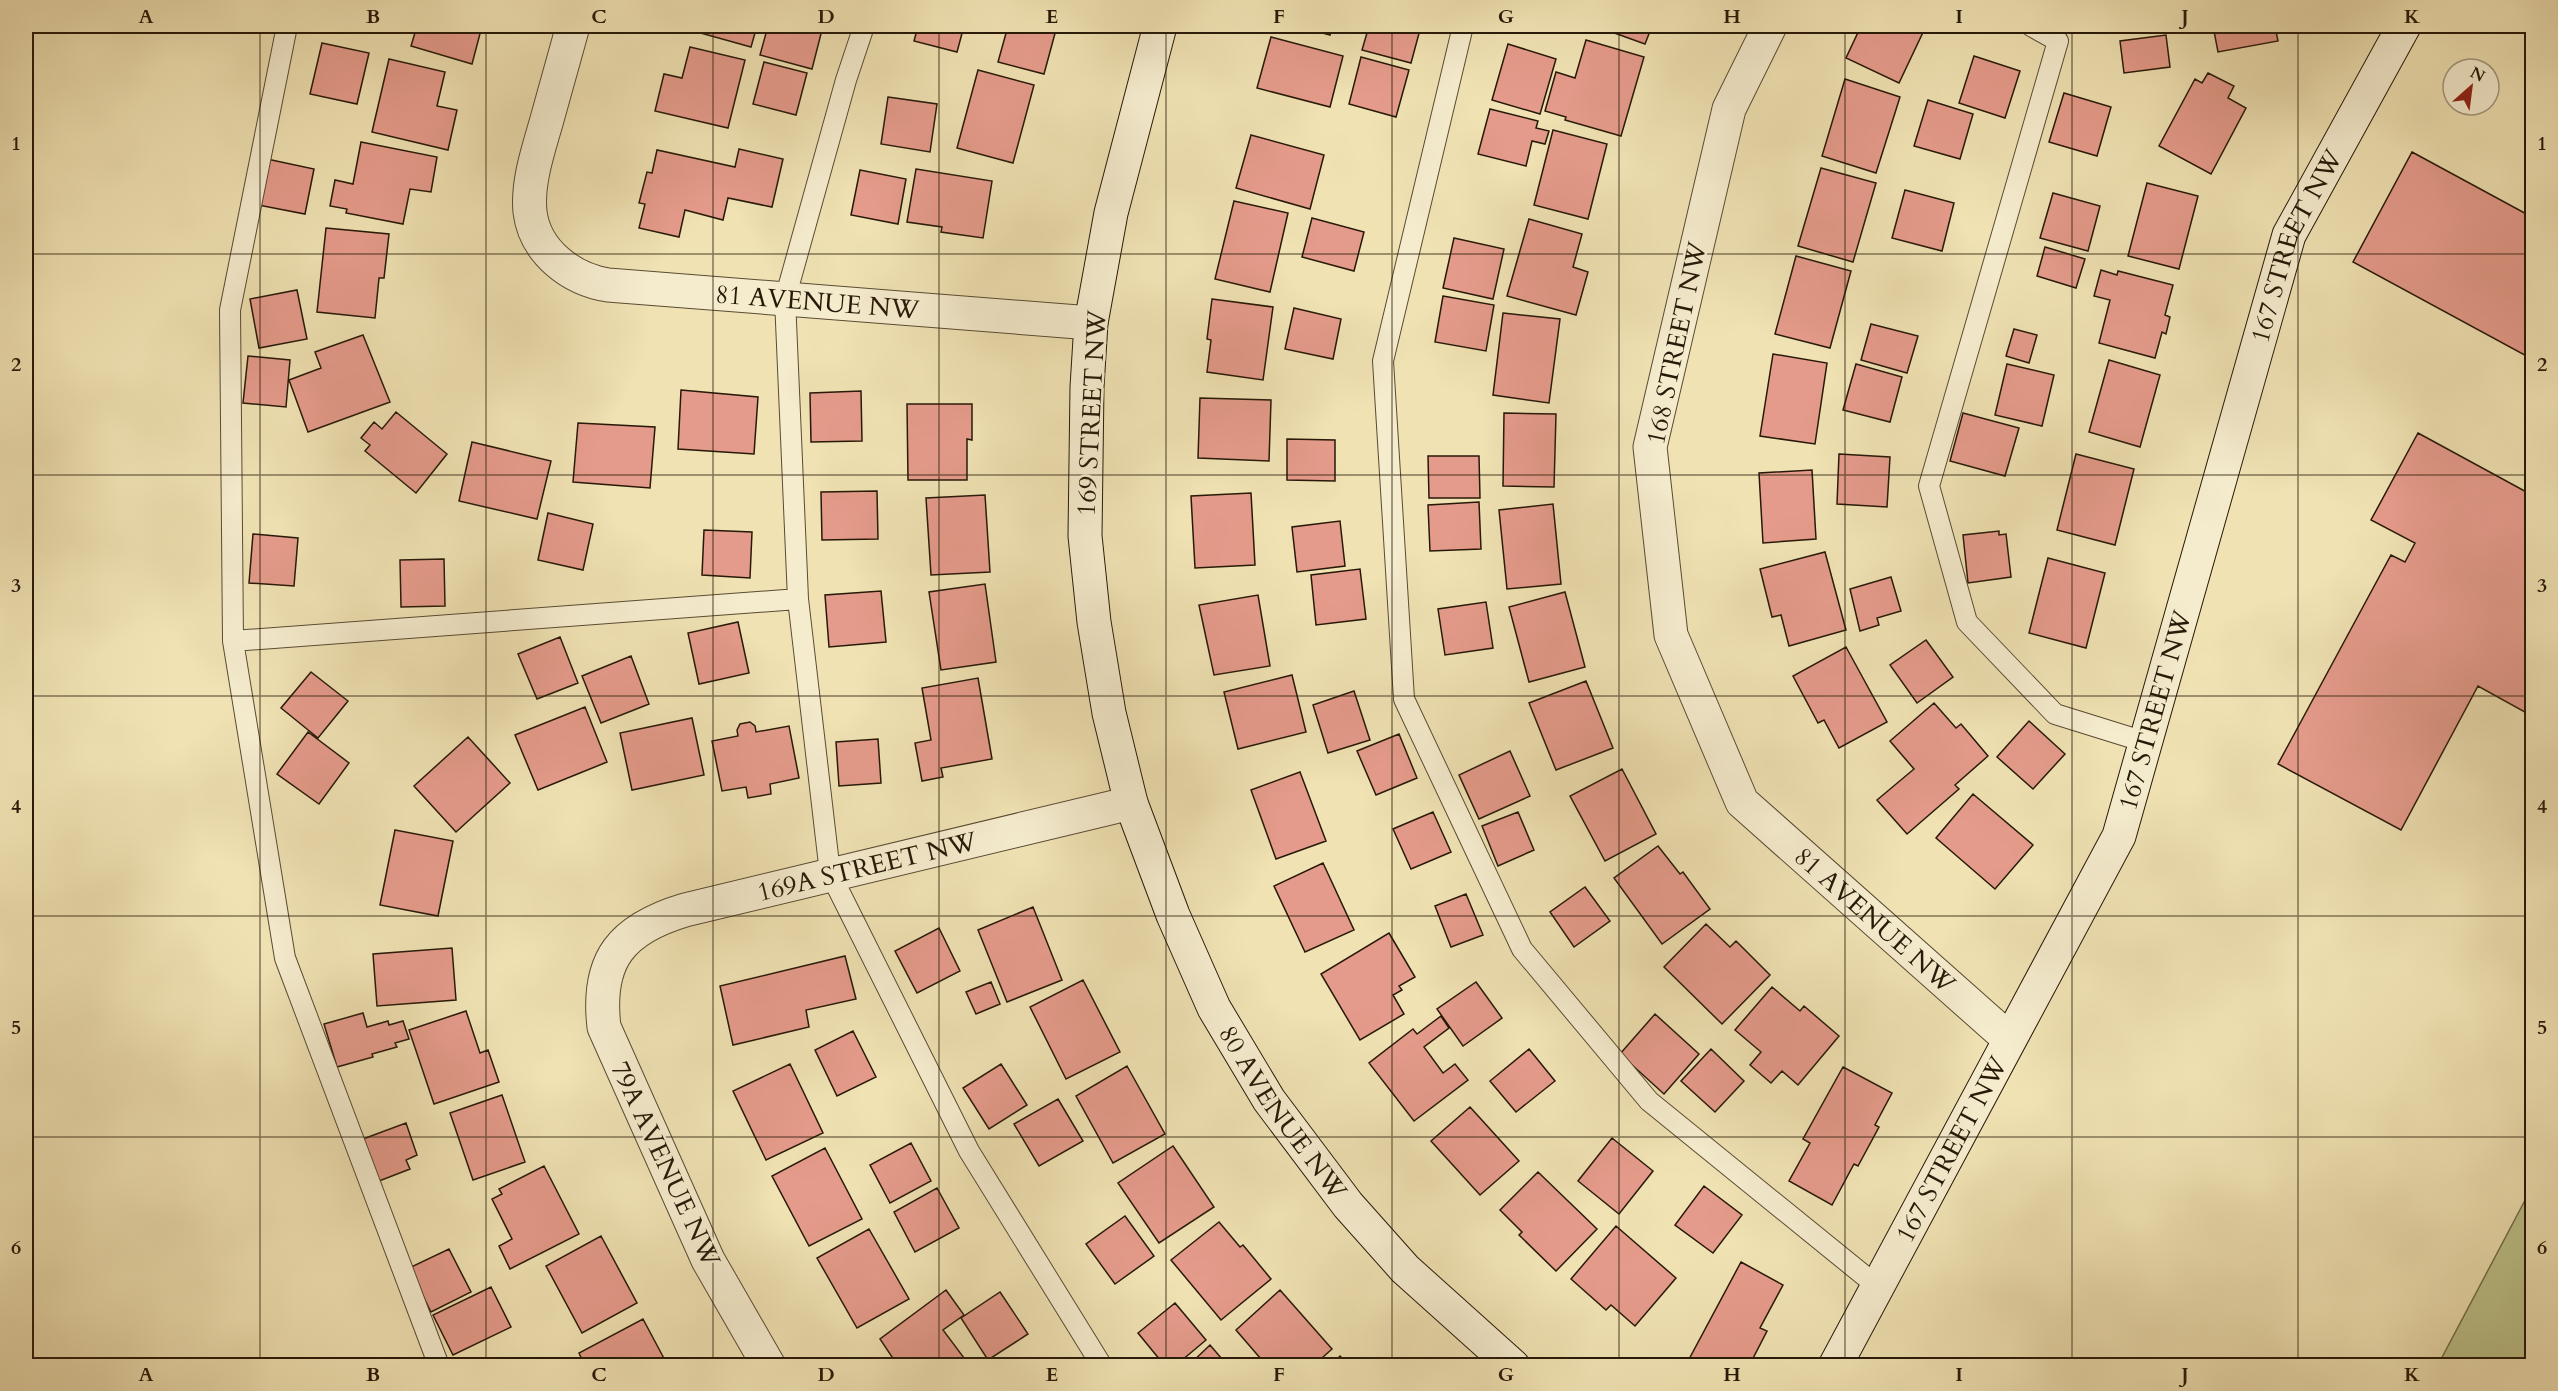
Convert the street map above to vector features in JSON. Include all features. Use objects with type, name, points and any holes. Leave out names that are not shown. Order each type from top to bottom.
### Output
[{"type":"street","name":"81 AVENUE NW","points":[[573,26],[536,158],[530,196],[530,214],[537,236],[552,258],[589,282],[1091,324]]},
{"type":"street","name":"169 STREET NW","points":[[1131,803],[1107,701],[1094,622],[1085,536],[1086,434],[1091,324],[1111,213],[1160,26]]},
{"type":"street","name":"168 STREET NW","points":[[1742,802],[1671,635],[1650,447],[1729,109],[1770,26]]},
{"type":"street","name":"167 STREET NW","points":[[1835,1365],[2119,836],[2289,235],[2404,26]]},
{"type":"street","name":"81 AVENUE NW","points":[[1742,802],[2010,1039]]},
{"type":"street","name":"169A STREET NW","points":[[615,953],[630,935],[649,922],[666,916],[830,873],[1131,803]]},
{"type":"street","name":"80 AVENUE NW","points":[[1131,803],[1173,915],[1214,1008],[1269,1100],[1348,1205],[1405,1269],[1514,1365]]},
{"type":"street","name":"79A AVENUE NW","points":[[615,953],[604,978],[601,1004],[604,1027],[708,1260],[770,1365]]},
{"type":"lane","points":[[288,26],[230,310],[233,641],[285,958],[439,1365]]},
{"type":"lane","points":[[864,26],[846,80],[785,299],[798,599],[830,873],[969,1151],[1102,1365]]},
{"type":"lane","points":[[1463,26],[1383,361],[1404,699],[1522,949],[1649,1101],[1877,1286]]},
{"type":"lane","points":[[2031,26],[2058,41],[1929,486],[1967,622],[2055,714],[2145,742]]},
{"type":"lane","points":[[233,641],[798,599]]},
{"type":"green space","points":[[2532,1187],[2532,1365],[2438,1365]]},
{"type":"building","points":[[417,26],[482,26],[472,64],[411,46]]},
{"type":"building","points":[[699,26],[757,26],[751,47],[697,32]]},
{"type":"building","points":[[768,26],[823,26],[812,69],[760,55]]},
{"type":"building","points":[[918,26],[964,26],[957,52],[914,41]]},
{"type":"building","points":[[1008,26],[1057,26],[1044,74],[998,62]]},
{"type":"building","points":[[1297,26],[1333,26],[1330,35]]},
{"type":"building","points":[[1369,26],[1421,26],[1411,63],[1362,50]]},
{"type":"building","points":[[1595,26],[1652,26],[1645,44]]},
{"type":"building","points":[[1861,26],[1926,26],[1899,83],[1846,58]]},
{"type":"building","points":[[2213,26],[2275,26],[2278,41],[2218,52]]},
{"type":"building","points":[[2166,35],[2170,67],[2124,73],[2120,41]]},
{"type":"building","points":[[1271,37],[1343,56],[1330,107],[1257,88]]},
{"type":"building","points":[[1586,40],[1644,57],[1621,136],[1565,120],[1566,117],[1545,111],[1556,72],[1575,78]]},
{"type":"building","points":[[322,43],[369,53],[357,104],[310,94]]},
{"type":"building","points":[[1508,44],[1556,59],[1540,114],[1492,100]]},
{"type":"building","points":[[690,47],[745,60],[728,128],[655,111],[664,74],[682,78]]},
{"type":"building","points":[[1974,56],[2020,71],[2005,118],[1959,103]]},
{"type":"building","points":[[1361,57],[1409,70],[1396,117],[1349,104]]},
{"type":"building","points":[[389,59],[445,72],[437,106],[457,110],[448,150],[372,132]]},
{"type":"building","points":[[764,62],[807,73],[796,115],[753,104]]},
{"type":"building","points":[[978,70],[1034,85],[1013,163],[957,148]]},
{"type":"building","points":[[2208,73],[2234,86],[2228,98],[2246,108],[2211,174],[2159,146],[2195,79],[2202,83]]},
{"type":"building","points":[[1845,79],[1900,97],[1876,173],[1822,156]]},
{"type":"building","points":[[2064,93],[2111,107],[2097,156],[2049,142]]},
{"type":"building","points":[[888,97],[937,104],[930,152],[881,144]]},
{"type":"building","points":[[1928,100],[1973,114],[1960,159],[1914,146]]},
{"type":"building","points":[[1490,109],[1538,121],[1536,128],[1549,131],[1545,144],[1532,141],[1526,166],[1478,154]]},
{"type":"building","points":[[1553,130],[1607,144],[1588,219],[1534,205]]},
{"type":"building","points":[[1251,135],[1324,155],[1310,209],[1236,188]]},
{"type":"building","points":[[361,142],[437,157],[431,192],[410,189],[403,224],[346,213],[347,209],[330,206],[335,180],[353,184]]},
{"type":"building","points":[[739,149],[783,159],[772,207],[728,198],[723,220],[685,210],[679,237],[639,228],[645,204],[639,203],[647,172],[652,173],[657,150],[735,167]]},
{"type":"building","points":[[2412,152],[2532,217],[2532,359],[2353,262]]},
{"type":"building","points":[[267,159],[314,169],[305,214],[258,205]]},
{"type":"building","points":[[1821,168],[1876,183],[1853,262],[1798,246]]},
{"type":"building","points":[[916,169],[992,181],[983,238],[941,232],[942,227],[907,222]]},
{"type":"building","points":[[860,170],[906,179],[898,224],[851,215]]},
{"type":"building","points":[[2147,183],[2198,196],[2179,269],[2128,256]]},
{"type":"building","points":[[1905,190],[1954,203],[1942,251],[1892,238]]},
{"type":"building","points":[[2053,193],[2100,206],[2088,251],[2040,238]]},
{"type":"building","points":[[1234,201],[1288,213],[1270,292],[1215,279]]},
{"type":"building","points":[[1312,218],[1364,232],[1354,271],[1302,257]]},
{"type":"building","points":[[1529,219],[1582,234],[1573,267],[1588,272],[1576,315],[1507,296]]},
{"type":"building","points":[[326,228],[389,234],[384,278],[379,278],[375,318],[317,312]]},
{"type":"building","points":[[1454,238],[1504,249],[1493,299],[1443,288]]},
{"type":"building","points":[[2045,247],[2085,259],[2076,288],[2037,276]]},
{"type":"building","points":[[1796,256],[1851,271],[1830,348],[1775,334]]},
{"type":"building","points":[[2101,270],[2117,275],[2118,271],[2173,285],[2165,315],[2170,317],[2166,334],[2162,332],[2155,358],[2099,343],[2110,300],[2094,296]]},
{"type":"building","points":[[297,290],[307,339],[259,348],[250,299]]},
{"type":"building","points":[[1443,296],[1494,305],[1486,351],[1435,342]]},
{"type":"building","points":[[1212,299],[1273,307],[1263,380],[1207,372],[1211,340],[1207,339]]},
{"type":"building","points":[[1294,308],[1341,319],[1333,359],[1285,349]]},
{"type":"building","points":[[1503,313],[1560,319],[1549,403],[1493,395]]},
{"type":"building","points":[[1871,324],[1918,336],[1907,373],[1861,360]]},
{"type":"building","points":[[2014,329],[2037,335],[2029,363],[2006,356]]},
{"type":"building","points":[[363,335],[390,402],[308,432],[289,380],[321,368],[315,352]]},
{"type":"building","points":[[1773,354],[1827,363],[1815,444],[1760,436]]},
{"type":"building","points":[[248,356],[290,360],[286,407],[243,403]]},
{"type":"building","points":[[2109,360],[2160,375],[2140,447],[2089,432]]},
{"type":"building","points":[[1856,364],[1902,377],[1890,422],[1843,410]]},
{"type":"building","points":[[2007,364],[2054,375],[2042,426],[1995,415]]},
{"type":"building","points":[[681,390],[758,397],[754,454],[678,449]]},
{"type":"building","points":[[861,391],[862,441],[811,442],[810,393]]},
{"type":"building","points":[[1200,398],[1271,400],[1269,461],[1198,458]]},
{"type":"building","points":[[907,404],[972,404],[972,440],[967,439],[967,480],[908,480]]},
{"type":"building","points":[[396,412],[447,454],[416,493],[365,451],[370,445],[361,438],[374,422],[382,429]]},
{"type":"building","points":[[1504,413],[1556,414],[1554,487],[1503,486]]},
{"type":"building","points":[[1963,413],[2019,428],[2005,476],[1950,461]]},
{"type":"building","points":[[578,423],[655,427],[650,488],[573,482]]},
{"type":"building","points":[[2418,433],[2532,495],[2532,716],[2478,686],[2401,830],[2278,764],[2391,555],[2405,562],[2415,543],[2371,520]]},
{"type":"building","points":[[1287,439],[1335,440],[1335,481],[1287,480]]},
{"type":"building","points":[[472,442],[551,461],[537,519],[459,501]]},
{"type":"building","points":[[1839,454],[1890,457],[1887,507],[1837,504]]},
{"type":"building","points":[[2076,454],[2134,469],[2115,545],[2057,530]]},
{"type":"building","points":[[1428,456],[1479,456],[1480,498],[1429,498]]},
{"type":"building","points":[[1812,470],[1816,539],[1763,543],[1759,473]]},
{"type":"building","points":[[877,491],[878,539],[822,540],[821,492]]},
{"type":"building","points":[[1251,493],[1255,565],[1195,568],[1191,496]]},
{"type":"building","points":[[985,495],[990,572],[931,575],[926,498]]},
{"type":"building","points":[[1479,502],[1481,549],[1430,551],[1428,505]]},
{"type":"building","points":[[1553,504],[1561,584],[1507,589],[1499,510]]},
{"type":"building","points":[[548,513],[593,524],[583,570],[538,560]]},
{"type":"building","points":[[1340,521],[1345,566],[1297,572],[1292,527]]},
{"type":"building","points":[[704,530],[752,532],[750,578],[702,575]]},
{"type":"building","points":[[1999,531],[1999,535],[2006,534],[2011,577],[1968,583],[1963,535]]},
{"type":"building","points":[[253,534],[298,538],[294,586],[249,583]]},
{"type":"building","points":[[1825,552],[1846,630],[1789,646],[1781,615],[1772,617],[1760,569]]},
{"type":"building","points":[[2048,558],[2105,573],[2086,648],[2029,633]]},
{"type":"building","points":[[444,559],[445,606],[401,607],[400,560]]},
{"type":"building","points":[[1360,569],[1366,619],[1316,625],[1311,575]]},
{"type":"building","points":[[1891,577],[1901,611],[1877,618],[1879,625],[1860,631],[1850,589]]},
{"type":"building","points":[[985,584],[996,662],[941,670],[929,592]]},
{"type":"building","points":[[881,591],[886,642],[829,647],[825,595]]},
{"type":"building","points":[[1565,592],[1585,667],[1529,682],[1509,607]]},
{"type":"building","points":[[1258,595],[1270,666],[1214,675],[1199,605]]},
{"type":"building","points":[[1486,602],[1493,648],[1445,655],[1438,609]]},
{"type":"building","points":[[738,622],[749,673],[699,684],[688,633]]},
{"type":"building","points":[[560,637],[578,683],[537,699],[518,654]]},
{"type":"building","points":[[1926,640],[1953,677],[1917,703],[1890,665]]},
{"type":"building","points":[[1846,647],[1887,722],[1839,748],[1824,720],[1818,723],[1793,676]]},
{"type":"building","points":[[631,656],[649,704],[601,723],[582,676]]},
{"type":"building","points":[[311,672],[348,701],[318,738],[281,708]]},
{"type":"building","points":[[1292,675],[1306,732],[1238,749],[1224,692]]},
{"type":"building","points":[[978,678],[992,759],[941,768],[943,777],[922,781],[915,743],[931,740],[922,688]]},
{"type":"building","points":[[1586,681],[1613,748],[1556,770],[1529,703]]},
{"type":"building","points":[[1354,691],[1370,740],[1328,753],[1313,705]]},
{"type":"building","points":[[1934,703],[1956,728],[1961,724],[1988,756],[1955,785],[1959,789],[1907,834],[1877,800],[1914,769],[1890,741]]},
{"type":"building","points":[[585,707],[607,762],[538,790],[515,735]]},
{"type":"building","points":[[692,718],[704,775],[632,790],[620,733]]},
{"type":"building","points":[[2029,721],[2065,754],[2033,789],[1997,757]]},
{"type":"building","points":[[750,722],[755,726],[756,732],[789,726],[799,778],[770,784],[771,794],[748,798],[746,787],[722,791],[712,741],[738,736],[737,730],[740,724]]},
{"type":"building","points":[[308,732],[349,763],[319,804],[277,774]]},
{"type":"building","points":[[1399,734],[1417,778],[1376,795],[1357,751]]},
{"type":"building","points":[[468,737],[510,783],[456,832],[414,786]]},
{"type":"building","points":[[878,739],[881,783],[839,786],[836,742]]},
{"type":"building","points":[[1510,751],[1530,796],[1479,819],[1459,775]]},
{"type":"building","points":[[1622,769],[1656,834],[1605,861],[1570,796]]},
{"type":"building","points":[[1300,772],[1326,841],[1276,859],[1251,790]]},
{"type":"building","points":[[1973,794],[2033,845],[1995,889],[1936,838]]},
{"type":"building","points":[[1433,812],[1451,852],[1411,869],[1393,829]]},
{"type":"building","points":[[1518,812],[1534,850],[1498,866],[1482,826]]},
{"type":"building","points":[[395,830],[453,841],[438,916],[380,905]]},
{"type":"building","points":[[1658,846],[1680,874],[1683,872],[1710,909],[1662,944],[1614,878]]},
{"type":"building","points":[[1323,863],[1354,930],[1305,952],[1274,886]]},
{"type":"building","points":[[1585,887],[1610,921],[1574,947],[1550,912]]},
{"type":"building","points":[[1466,894],[1483,935],[1451,947],[1435,906]]},
{"type":"building","points":[[1033,907],[1062,980],[1007,1002],[978,930]]},
{"type":"building","points":[[1706,924],[1730,947],[1736,941],[1770,975],[1722,1024],[1664,967]]},
{"type":"building","points":[[939,928],[960,971],[917,993],[895,951]]},
{"type":"building","points":[[1389,933],[1415,977],[1399,986],[1402,990],[1393,995],[1404,1014],[1360,1040],[1321,974]]},
{"type":"building","points":[[452,948],[456,1000],[377,1006],[373,954]]},
{"type":"building","points":[[845,956],[856,999],[806,1010],[809,1027],[733,1045],[720,986]]},
{"type":"building","points":[[1083,980],[1120,1052],[1066,1079],[1030,1007]]},
{"type":"building","points":[[991,982],[1000,1004],[976,1014],[966,992]]},
{"type":"building","points":[[1476,982],[1502,1018],[1463,1046],[1437,1009]]},
{"type":"building","points":[[1772,987],[1800,1011],[1804,1006],[1839,1036],[1798,1085],[1782,1071],[1771,1083],[1750,1065],[1761,1052],[1735,1030]]},
{"type":"building","points":[[466,1011],[480,1053],[488,1050],[499,1082],[434,1104],[409,1030]]},
{"type":"building","points":[[363,1013],[367,1027],[388,1021],[389,1025],[403,1021],[409,1039],[395,1043],[397,1047],[372,1054],[373,1057],[337,1067],[324,1024]]},
{"type":"building","points":[[1655,1014],[1699,1054],[1664,1094],[1620,1054]]},
{"type":"building","points":[[1441,1016],[1449,1028],[1424,1047],[1443,1073],[1455,1064],[1468,1080],[1414,1121],[1369,1063],[1413,1029],[1417,1034]]},
{"type":"building","points":[[853,1031],[876,1077],[837,1096],[815,1050]]},
{"type":"building","points":[[1529,1049],[1555,1081],[1516,1112],[1490,1081]]},
{"type":"building","points":[[1711,1049],[1744,1081],[1715,1112],[1681,1081]]},
{"type":"building","points":[[790,1064],[823,1133],[766,1160],[733,1091]]},
{"type":"building","points":[[1001,1064],[1027,1105],[989,1129],[963,1088]]},
{"type":"building","points":[[1127,1066],[1165,1134],[1113,1163],[1076,1096]]},
{"type":"building","points":[[1843,1067],[1892,1093],[1875,1125],[1879,1127],[1858,1166],[1854,1164],[1832,1205],[1789,1181],[1810,1143],[1803,1139]]},
{"type":"building","points":[[502,1095],[525,1162],[473,1180],[450,1113]]},
{"type":"building","points":[[1058,1099],[1083,1141],[1039,1166],[1014,1124]]},
{"type":"building","points":[[1470,1107],[1519,1161],[1480,1195],[1431,1141]]},
{"type":"building","points":[[406,1123],[417,1155],[406,1160],[410,1169],[379,1181],[363,1139]]},
{"type":"building","points":[[1612,1138],[1653,1171],[1619,1214],[1578,1181]]},
{"type":"building","points":[[911,1143],[931,1181],[890,1203],[870,1165]]},
{"type":"building","points":[[1173,1146],[1214,1207],[1159,1243],[1118,1183]]},
{"type":"building","points":[[825,1148],[862,1219],[809,1246],[772,1176]]},
{"type":"building","points":[[544,1166],[579,1234],[510,1269],[499,1246],[512,1239],[492,1199],[502,1194],[499,1189]]},
{"type":"building","points":[[1538,1172],[1597,1229],[1556,1271],[1519,1235],[1522,1232],[1500,1210]]},
{"type":"building","points":[[1704,1186],[1742,1215],[1713,1253],[1675,1225]]},
{"type":"building","points":[[937,1188],[959,1228],[915,1252],[894,1212]]},
{"type":"building","points":[[1125,1216],[1154,1256],[1115,1284],[1086,1244]]},
{"type":"building","points":[[1219,1222],[1240,1247],[1243,1245],[1271,1279],[1221,1320],[1171,1260]]},
{"type":"building","points":[[1616,1226],[1676,1278],[1635,1326],[1611,1305],[1606,1310],[1571,1279]]},
{"type":"building","points":[[869,1229],[909,1299],[857,1328],[817,1258]]},
{"type":"building","points":[[601,1236],[637,1303],[582,1333],[546,1266]]},
{"type":"building","points":[[449,1249],[471,1292],[431,1312],[409,1268]]},
{"type":"building","points":[[1741,1262],[1783,1285],[1760,1328],[1767,1331],[1749,1366],[1692,1366],[1687,1363]]},
{"type":"building","points":[[491,1287],[511,1327],[453,1355],[433,1315]]},
{"type":"building","points":[[946,1290],[964,1315],[943,1330],[970,1366],[898,1366],[880,1339]]},
{"type":"building","points":[[1280,1290],[1332,1349],[1313,1366],[1267,1366],[1236,1330]]},
{"type":"building","points":[[1000,1292],[1028,1334],[988,1360],[961,1318]]},
{"type":"building","points":[[1175,1303],[1206,1340],[1175,1366],[1165,1366],[1138,1333]]},
{"type":"building","points":[[643,1319],[668,1366],[585,1366],[579,1353]]},
{"type":"building","points":[[1210,1345],[1228,1366],[1188,1366]]},
{"type":"building","points":[[1340,1356],[1350,1366],[1331,1366]]}]
